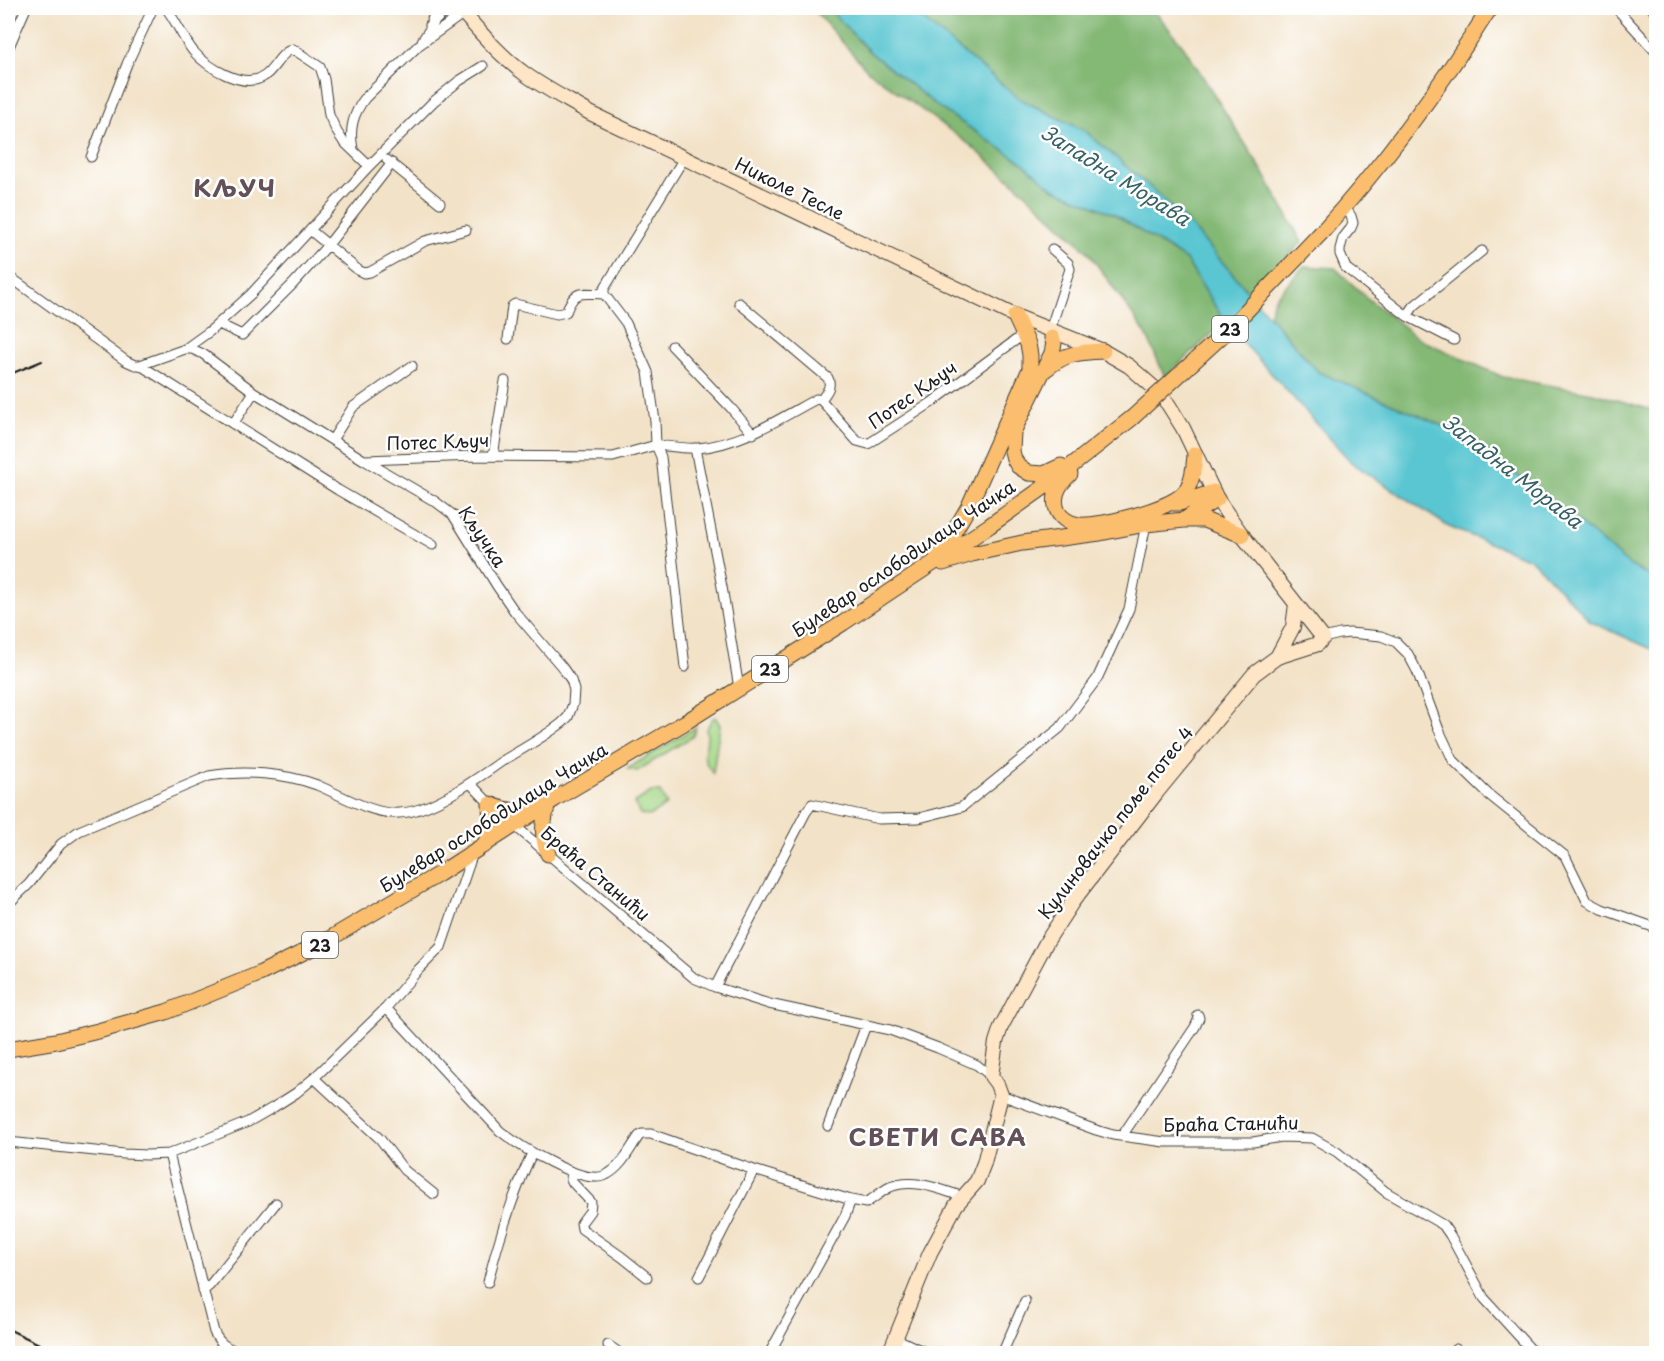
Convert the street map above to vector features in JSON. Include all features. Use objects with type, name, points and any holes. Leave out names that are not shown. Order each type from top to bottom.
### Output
[{"type":"main road","name":"Булевар ослободилаца Чачка","points":[[8,1049],[121,1026],[193,1002],[260,974],[324,942],[382,909],[548,803],[843,623],[998,519],[1132,418],[1240,318],[1345,207],[1428,101],[1485,10]]},
{"type":"main road","points":[[1015,316],[1037,370],[1013,432],[1011,442],[1014,459],[1021,470],[1039,475],[1078,460]]},
{"type":"main road","points":[[930,565],[956,530],[1037,370],[1052,353],[1053,334]]},
{"type":"main road","points":[[1037,370],[1078,353],[1104,351]]},
{"type":"main road","points":[[1078,460],[1073,470],[1059,486],[1056,504],[1058,512],[1069,523],[1086,525],[1106,523],[1152,510],[1179,498],[1189,485],[1195,454]]},
{"type":"main road","points":[[1170,502],[1180,503],[1215,496]]},
{"type":"main road","points":[[1184,519],[1215,496]]},
{"type":"main road","points":[[930,565],[1022,543],[1184,519],[1204,520],[1242,535]]},
{"type":"main road","points":[[479,849],[491,826],[490,804],[512,812],[548,803]]},
{"type":"main road","points":[[548,803],[543,822],[543,836],[549,854]]},
{"type":"street","points":[[8,49],[26,8]]},
{"type":"street","points":[[91,157],[127,64],[153,8]]},
{"type":"street","points":[[166,8],[195,53],[216,69],[233,78],[250,80],[260,78],[286,52],[293,49],[316,64],[322,71],[329,115],[337,132],[369,166]]},
{"type":"street","points":[[429,30],[433,8]]},
{"type":"street","points":[[419,45],[448,8]]},
{"type":"street","points":[[1616,8],[1656,52]]},
{"type":"street","points":[[1652,8],[1656,13]]},
{"type":"street","points":[[353,149],[352,122],[358,107],[419,45],[461,10]]},
{"type":"street","name":"Николе Тесле","points":[[461,10],[497,49],[523,72],[590,112],[1053,334],[1104,351],[1130,366],[1168,404],[1195,454]]},
{"type":"street","points":[[8,277],[126,361],[135,365],[185,349],[219,324],[251,294],[369,166],[433,102],[459,81],[483,66]]},
{"type":"street","points":[[333,124],[340,126],[352,122]]},
{"type":"street","points":[[381,155],[440,202]]},
{"type":"street","points":[[684,158],[614,272],[604,289],[604,294],[626,323],[648,372],[656,445],[661,458],[685,667]]},
{"type":"street","points":[[219,324],[242,335],[328,245],[392,163]]},
{"type":"street","points":[[1345,207],[1353,223],[1341,243],[1340,254],[1343,264],[1407,316],[1454,340]]},
{"type":"street","points":[[310,230],[364,273],[370,272],[425,241],[466,230]]},
{"type":"street","points":[[1052,249],[1068,263],[1070,269],[1053,334]]},
{"type":"street","points":[[1407,316],[1414,306],[1482,251]]},
{"type":"street","points":[[508,339],[512,306],[515,304],[557,314],[566,312],[573,296],[604,294]]},
{"type":"street","points":[[739,303],[828,378],[830,387],[821,400]]},
{"type":"street","name":"Потес Кључ","points":[[364,460],[493,456],[613,458],[656,445],[695,448],[717,445],[753,434],[816,399],[821,400],[856,441],[868,444],[931,403],[1024,334]]},
{"type":"street","points":[[672,346],[753,434]]},
{"type":"street","name":"Кључка","points":[[185,349],[192,349],[203,354],[254,392],[436,502],[453,515],[503,595],[571,680],[574,690],[573,704],[562,723],[470,783]]},
{"type":"street","points":[[140,365],[338,490],[433,545]]},
{"type":"street","points":[[332,440],[353,407],[412,366]]},
{"type":"street","points":[[493,456],[505,381]]},
{"type":"street","points":[[232,424],[254,392]]},
{"type":"street","points":[[695,448],[739,688]]},
{"type":"street","points":[[1195,454],[1215,496],[1242,535],[1323,638],[1350,633],[1381,636],[1396,642],[1408,654],[1417,671],[1453,760],[1488,794],[1565,856],[1587,901],[1602,909],[1656,928]]},
{"type":"street","points":[[715,987],[812,804],[879,819],[920,818],[962,807],[1060,728],[1097,678],[1129,609],[1146,524]]},
{"type":"street","name":"Кулиновачко поље потес 4","points":[[1277,657],[1293,627],[1296,604]]},
{"type":"street","name":"Кулиновачко поље потес 4","points":[[991,1076],[996,1042],[1001,1027],[1047,941],[1073,901],[1156,792],[1254,674],[1277,657],[1318,644],[1323,638]]},
{"type":"street","points":[[8,904],[29,884],[61,844],[79,831],[209,776],[238,774],[292,778],[315,784],[384,812],[399,813],[419,810],[470,783]]},
{"type":"street","name":"Браћа Станићи","points":[[470,783],[514,825],[694,978],[769,1004],[890,1030],[977,1065],[991,1076]]},
{"type":"street","points":[[8,1142],[124,1154],[169,1154],[248,1122],[274,1107],[314,1078],[386,1008],[441,947],[479,849]]},
{"type":"street","points":[[386,1008],[500,1131],[532,1153],[572,1172],[594,1178],[605,1176],[620,1164],[639,1136],[646,1134],[754,1170],[866,1203],[890,1187],[912,1183],[964,1197]]},
{"type":"street","name":"Браћа Станићи","points":[[1122,1136],[1195,1027],[1198,1015]]},
{"type":"street","points":[[828,1126],[866,1025]]},
{"type":"street","points":[[889,1353],[930,1253],[956,1205],[976,1180],[984,1164],[1001,1095],[991,1076]]},
{"type":"street","points":[[314,1078],[380,1139],[404,1170],[434,1194]]},
{"type":"street","name":"Браћа Станићи","points":[[1001,1095],[1096,1130],[1122,1136],[1176,1142],[1253,1142],[1282,1137],[1312,1138],[1337,1152],[1386,1192],[1443,1226],[1484,1298],[1534,1353]]},
{"type":"street","points":[[488,1282],[503,1224],[532,1153]]},
{"type":"street","points":[[169,1154],[214,1332],[219,1342],[228,1348],[250,1353]]},
{"type":"street","points":[[699,1277],[754,1170]]},
{"type":"street","points":[[572,1172],[573,1183],[591,1202],[590,1210],[581,1223],[582,1229],[647,1277]]},
{"type":"street","points":[[769,1353],[851,1200]]},
{"type":"street","points":[[203,1291],[210,1286],[276,1203]]},
{"type":"street","points":[[1002,1353],[1025,1301]]},
{"type":"street","points":[[895,1338],[929,1353]]},
{"type":"street","points":[[608,1346],[621,1353]]},
{"type":"green space","points":[[812,8],[828,8],[870,52],[941,109],[1022,162],[1053,188],[1114,214],[1186,260],[1225,322],[1165,377],[1146,334],[1088,252],[970,145],[867,70]]},
{"type":"green space","points":[[911,8],[1152,8],[1184,47],[1263,172],[1302,242],[1251,295],[1189,224],[1085,131],[1020,99]]},
{"type":"green space","points":[[1304,266],[1335,268],[1366,297],[1419,339],[1503,377],[1593,393],[1656,411],[1656,580],[1629,565],[1541,491],[1443,426],[1318,372],[1269,315],[1274,299]]},
{"type":"green space","points":[[715,717],[720,725],[713,773],[706,762],[704,753],[706,730]]},
{"type":"green space","points":[[696,727],[693,736],[637,771],[627,769]]},
{"type":"green space","points":[[651,792],[660,792],[667,805],[649,816],[640,814],[634,803]]},
{"type":"water","name":"Западна Морава","points":[[828,8],[911,8],[1020,99],[1085,131],[1189,224],[1318,372],[1443,426],[1541,491],[1629,565],[1656,580],[1656,651],[1591,622],[1532,560],[1449,527],[1352,463],[1225,322],[1186,260],[1114,214],[1053,188],[1022,162],[941,109],[870,52]]},
{"type":"railway","points":[[8,375],[42,361]]},
{"type":"railway","points":[[8,1329],[60,1354]]},
{"type":"district","name":"КЉУЧ","points":[[235,187]]},
{"type":"district","name":"СВЕТИ САВА","points":[[938,1136]]}]
